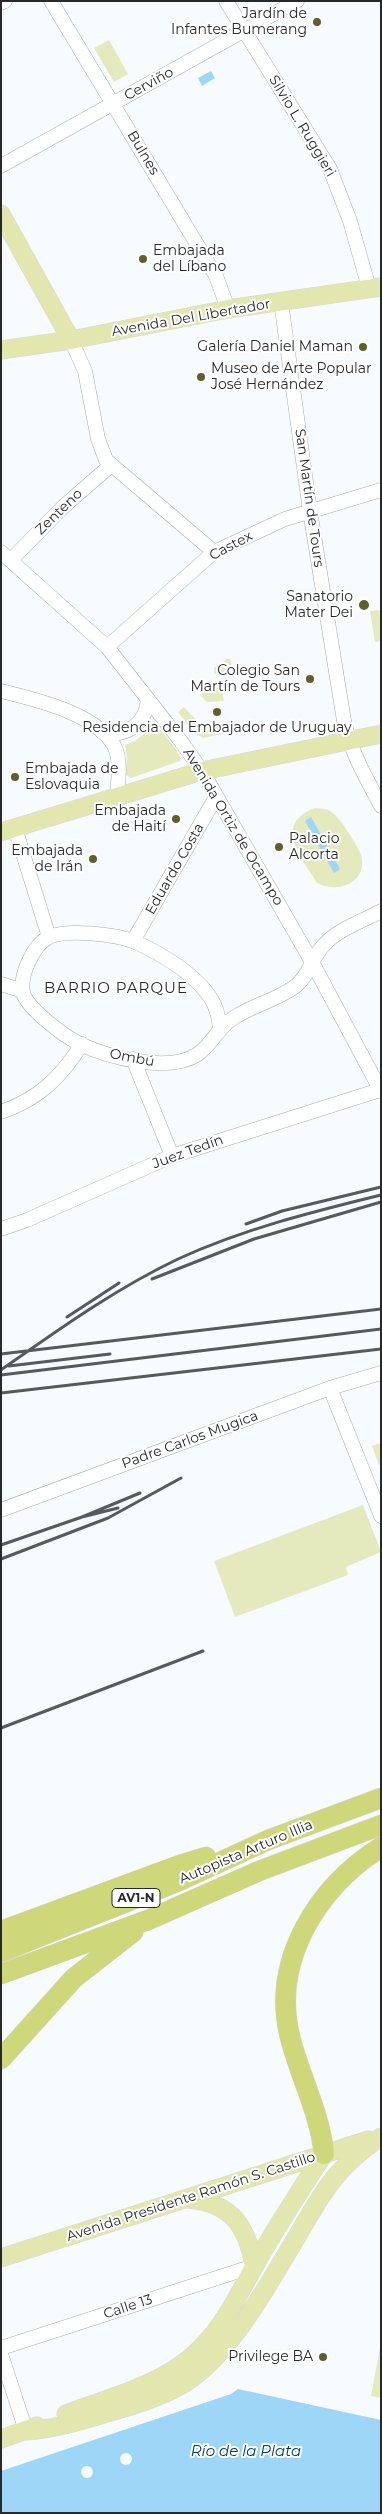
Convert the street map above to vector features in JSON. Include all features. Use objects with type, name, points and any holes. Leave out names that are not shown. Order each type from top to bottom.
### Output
[{"type":"highway","name":"Autopista Arturo Illia","points":[[1,1952],[179,1881],[268,1840],[381,1798]]},
{"type":"highway","name":"Autopista Arturo Illia","points":[[1,1974],[148,1920],[258,1871],[381,1825]]},
{"type":"highway","points":[[1,1931],[180,1864],[268,1840]]},
{"type":"highway","points":[[324,2154],[321,2129],[288,2028],[286,2002],[288,1979],[301,1934],[319,1902],[341,1876],[381,1847]]},
{"type":"highway","points":[[1,2059],[74,1978],[148,1920]]},
{"type":"main road","points":[[1,214],[71,340]]},
{"type":"main road","name":"Avenida Del Libertador","points":[[1,350],[71,340],[228,309],[375,288]]},
{"type":"main road","points":[[8,830],[202,771],[381,734]]},
{"type":"main road","points":[[26,2430],[52,2429],[126,2407],[157,2397],[197,2375],[228,2344],[290,2250],[332,2179],[346,2162],[381,2136]]},
{"type":"main road","name":"Avenida Presidente Ramón S. Castillo","points":[[1,2258],[381,2136]]},
{"type":"main road","points":[[1,2439],[150,2382],[177,2368],[204,2346],[233,2307],[254,2266],[324,2154]]},
{"type":"main road","points":[[184,2199],[200,2200],[215,2205],[234,2218],[248,2236],[254,2266]]},
{"type":"street","points":[[1,4],[5,1]]},
{"type":"street","name":"Bulnes","points":[[52,1],[216,276],[228,309]]},
{"type":"street","name":"Silvio L. Ruggieri","points":[[226,1],[330,169],[375,288]]},
{"type":"street","name":"Cerviño","points":[[1,166],[297,1]]},
{"type":"street","name":"San Martín de Tours","points":[[281,302],[331,647],[349,741],[358,765],[381,806]]},
{"type":"street","points":[[71,340],[86,371],[98,439],[103,454],[110,466],[214,552]]},
{"type":"street","name":"Zenteno","points":[[6,556],[110,466]]},
{"type":"street","name":"Castex","points":[[107,647],[214,552],[285,519],[381,490]]},
{"type":"street","name":"Avenida Ortiz de Ocampo","points":[[6,556],[107,647],[202,771],[312,962],[380,1090]]},
{"type":"street","points":[[1,691],[50,704],[79,717],[102,732],[111,742],[118,757],[117,797]]},
{"type":"street","points":[[102,732],[115,734],[134,728],[143,718],[148,699]]},
{"type":"street","name":"Eduardo Costa","points":[[133,941],[216,797]]},
{"type":"street","points":[[8,830],[49,937]]},
{"type":"street","name":"Ombú","points":[[23,991],[28,1001],[44,1018],[82,1044],[133,1060],[168,1064],[187,1059],[205,1048],[220,1029],[238,1015],[291,990],[303,978],[318,952],[331,938],[381,911]]},
{"type":"street","points":[[1,984],[23,991],[23,978],[30,958],[49,937],[70,934],[98,935],[133,941],[171,963],[203,989],[215,1006],[220,1029]]},
{"type":"street","points":[[1,1112],[35,1097],[50,1086],[67,1068],[82,1044]]},
{"type":"street","points":[[133,1060],[172,1156]]},
{"type":"street","name":"Juez Tedín","points":[[1,1229],[26,1220],[172,1156],[380,1090]]},
{"type":"street","name":"Padre Carlos Mugica","points":[[1,1510],[330,1388],[381,1373]]},
{"type":"street","points":[[330,1388],[381,1516]]},
{"type":"street","name":"Calle 13","points":[[1,2348],[254,2266]]},
{"type":"street","points":[[1,2354],[26,2430]]},
{"type":"green space","points":[[109,40],[128,74],[114,82],[94,48]]},
{"type":"green space","points":[[381,610],[381,641],[375,642],[370,611]]},
{"type":"green space","points":[[230,659],[233,670],[214,674],[214,668]]},
{"type":"green space","points":[[214,684],[215,688],[221,687],[224,701],[207,702],[200,695]]},
{"type":"green space","points":[[184,707],[202,726],[213,727],[242,723],[243,730],[203,738],[195,733],[178,712]]},
{"type":"green space","points":[[156,724],[176,749],[181,759],[180,761],[131,778],[125,774],[127,757],[125,745],[135,741]]},
{"type":"green space","points":[[315,808],[327,809],[334,813],[361,855],[362,865],[360,873],[349,884],[334,887],[317,883],[298,853],[293,832],[295,823],[302,815]]},
{"type":"green space","points":[[381,1443],[381,1464],[379,1465],[372,1446]]},
{"type":"green space","points":[[363,1505],[381,1552],[346,1567],[348,1575],[235,1617],[214,1561]]},
{"type":"green space","points":[[381,2348],[381,2398],[371,2396]]},
{"type":"water","points":[[211,71],[215,78],[202,86],[198,78]]},
{"type":"water","points":[[311,817],[340,869],[334,873],[305,821]]},
{"type":"water","name":"Río de la Plata","points":[[238,2389],[381,2420],[381,2513],[1,2513],[1,2471],[231,2394]]},
{"type":"pier","points":[[124,2453],[128,2453],[132,2459],[128,2465],[124,2465],[120,2461],[120,2457]]},
{"type":"pier","points":[[85,2466],[89,2466],[93,2472],[89,2478],[85,2478],[81,2474],[81,2470]]},
{"type":"railway","points":[[246,1224],[282,1211],[381,1187]]},
{"type":"railway","points":[[1,1370],[109,1297],[178,1259],[253,1230],[381,1195]]},
{"type":"railway","points":[[152,1279],[254,1239],[381,1202]]},
{"type":"railway","points":[[67,1317],[119,1283]]},
{"type":"railway","points":[[1,1354],[381,1309]]},
{"type":"railway","points":[[1,1375],[381,1329]]},
{"type":"railway","points":[[1,1393],[381,1349]]},
{"type":"railway","points":[[9,1366],[110,1354]]},
{"type":"railway","points":[[1,1559],[108,1518],[181,1478]]},
{"type":"railway","points":[[118,1508],[82,1517],[140,1493]]},
{"type":"railway","points":[[1,1545],[82,1517]]},
{"type":"railway","points":[[1,1728],[203,1651]]},
{"type":"place","name":"Jardín de Infantes Bumerang","points":[[317,22]]},
{"type":"place","name":"Embajada del Líbano","points":[[143,259]]},
{"type":"place","name":"Galería Daniel Maman","points":[[363,347]]},
{"type":"place","name":"Museo de Arte Popular José Hernández","points":[[201,377]]},
{"type":"place","name":"Sanatorio Mater Dei","points":[[364,605]]},
{"type":"place","name":"Colegio San Martín de Tours","points":[[310,679]]},
{"type":"place","name":"Residencia del Embajador de Uruguay","points":[[217,712]]},
{"type":"place","name":"Embajada de Eslovaquia","points":[[15,777]]},
{"type":"place","name":"Embajada de Haití","points":[[176,819]]},
{"type":"place","name":"Palacio Alcorta","points":[[279,847]]},
{"type":"place","name":"Embajada de Irán","points":[[93,859]]},
{"type":"place","name":"Privilege BA","points":[[323,2357]]},
{"type":"district","name":"BARRIO PARQUE","points":[[116,989]]}]
